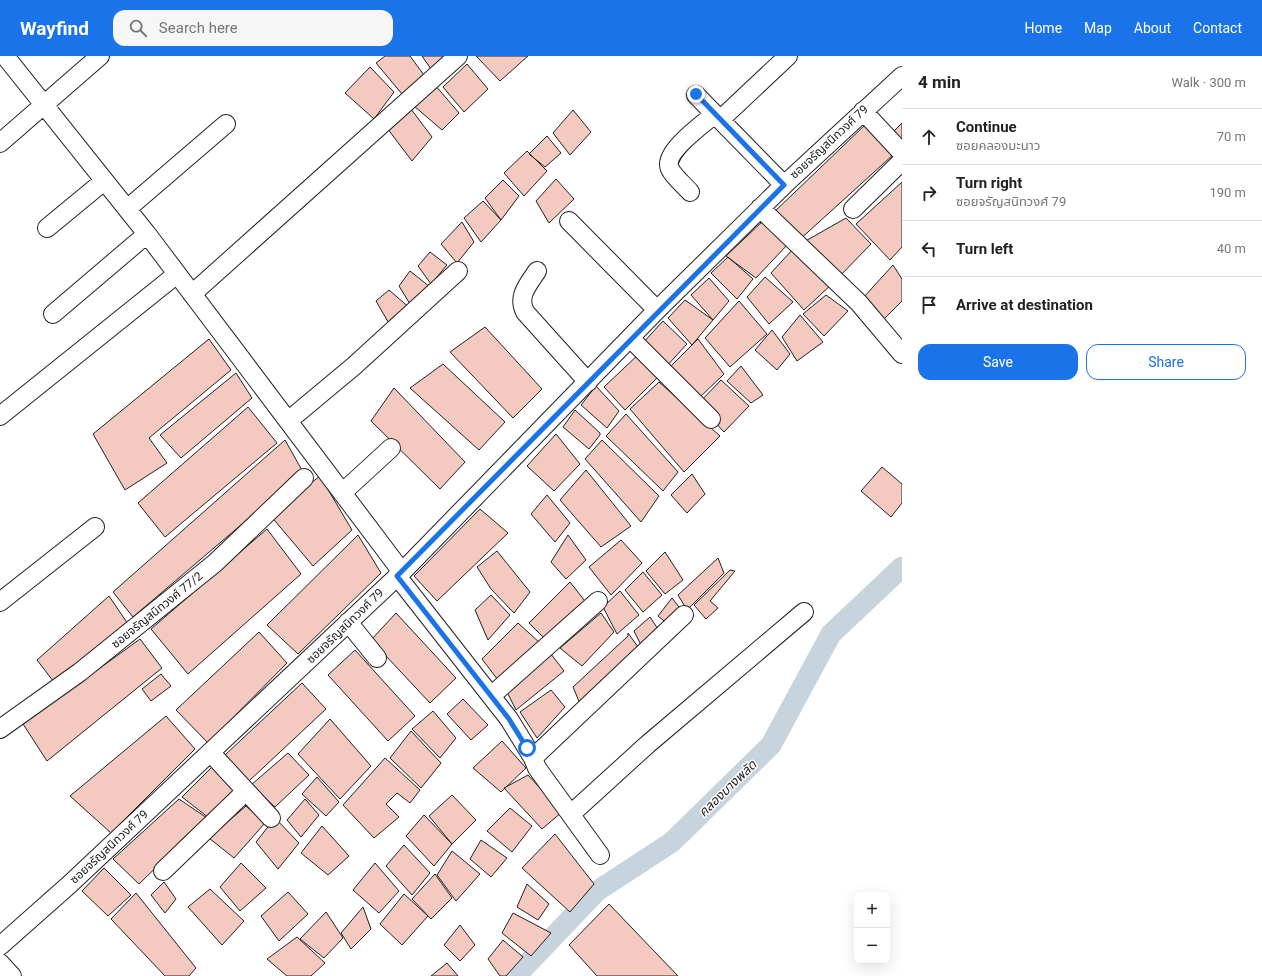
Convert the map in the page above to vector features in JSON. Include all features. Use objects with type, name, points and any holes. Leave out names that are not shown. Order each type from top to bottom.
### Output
[{"type":"street","points":[[5,56],[147,234],[342,492],[399,574],[490,696],[509,719],[530,753],[537,768],[600,855]]},
{"type":"street","points":[[0,143],[100,56]]},
{"type":"street","points":[[192,294],[458,56]]},
{"type":"street","points":[[690,192],[670,169],[668,162],[672,152],[717,117],[788,56]]},
{"type":"street","name":"ซอยจรัญสนิทวงศ์ 79","points":[[0,946],[70,884],[399,574],[657,310],[760,208],[902,76]]},
{"type":"street","points":[[696,94],[784,185]]},
{"type":"street","points":[[863,111],[902,153]]},
{"type":"street","points":[[127,209],[226,124]]},
{"type":"street","points":[[853,209],[902,160]]},
{"type":"street","points":[[47,228],[104,181]]},
{"type":"street","points":[[760,208],[859,303],[902,354]]},
{"type":"street","points":[[568,221],[657,310]]},
{"type":"street","points":[[53,314],[147,234]]},
{"type":"street","points":[[288,422],[354,366],[458,271]]},
{"type":"street","points":[[537,271],[523,292],[521,305],[525,312],[588,382]]},
{"type":"street","points":[[0,416],[177,274]]},
{"type":"street","points":[[630,338],[711,419]]},
{"type":"street","points":[[342,492],[391,448]]},
{"type":"street","name":"ซอยจรัญสนิทวงศ์ 77/2","points":[[0,729],[80,672],[203,573],[304,478]]},
{"type":"street","points":[[0,602],[96,527]]},
{"type":"street","points":[[490,696],[598,601]]},
{"type":"street","points":[[571,814],[648,744],[804,612]]},
{"type":"street","points":[[530,753],[684,615]]},
{"type":"street","points":[[348,622],[377,658]]},
{"type":"street","points":[[210,752],[271,818]]},
{"type":"street","points":[[163,871],[246,791]]},
{"type":"street","points":[[0,964],[12,976]]},
{"type":"building","points":[[385,56],[410,56],[424,75],[407,100],[376,63]]},
{"type":"building","points":[[422,56],[450,56],[433,72]]},
{"type":"building","points":[[476,56],[528,56],[500,81]]},
{"type":"building","points":[[467,64],[488,89],[464,112],[443,87]]},
{"type":"building","points":[[370,67],[394,92],[374,119],[345,93]]},
{"type":"building","points":[[435,85],[459,113],[442,130],[414,106]]},
{"type":"building","points":[[411,109],[432,137],[412,161],[387,128]]},
{"type":"building","points":[[573,110],[591,132],[570,155],[553,133]]},
{"type":"building","points":[[902,123],[902,142],[894,131]]},
{"type":"building","points":[[866,124],[894,154],[797,242],[771,215]]},
{"type":"building","points":[[547,136],[561,153],[545,167],[529,154]]},
{"type":"building","points":[[527,151],[547,171],[524,196],[504,173]]},
{"type":"building","points":[[556,179],[574,199],[549,223],[536,201]]},
{"type":"building","points":[[503,180],[519,196],[501,220],[485,198]]},
{"type":"building","points":[[902,182],[902,247],[890,260],[856,224]]},
{"type":"building","points":[[483,201],[501,220],[481,242],[464,218]]},
{"type":"building","points":[[846,218],[871,244],[838,278],[802,243]]},
{"type":"building","points":[[764,220],[788,244],[756,278],[726,256]]},
{"type":"building","points":[[462,222],[474,242],[457,263],[441,244]]},
{"type":"building","points":[[794,248],[832,284],[804,310],[771,273]]},
{"type":"building","points":[[430,252],[447,265],[431,284],[418,266]]},
{"type":"building","points":[[728,257],[753,279],[737,299],[711,273]]},
{"type":"building","points":[[893,265],[902,279],[902,301],[881,322],[863,298]]},
{"type":"building","points":[[410,271],[430,287],[410,304],[399,286]]},
{"type":"building","points":[[765,277],[793,302],[769,324],[747,297]]},
{"type":"building","points":[[709,278],[729,301],[713,320],[691,295]]},
{"type":"building","points":[[389,290],[411,309],[391,327],[376,301]]},
{"type":"building","points":[[826,295],[848,311],[824,336],[803,314]]},
{"type":"building","points":[[685,300],[713,320],[692,345],[668,318]]},
{"type":"building","points":[[739,301],[767,334],[730,367],[705,338]]},
{"type":"building","points":[[800,315],[823,342],[797,361],[782,337]]},
{"type":"building","points":[[663,321],[687,344],[664,369],[641,345]]},
{"type":"building","points":[[485,327],[542,389],[513,418],[450,352]]},
{"type":"building","points":[[772,330],[790,354],[777,370],[755,350]]},
{"type":"building","points":[[209,339],[231,370],[149,438],[167,463],[125,490],[93,434]]},
{"type":"building","points":[[698,339],[724,374],[698,399],[669,368]]},
{"type":"building","points":[[641,352],[661,374],[625,410],[604,387]]},
{"type":"building","points":[[443,364],[505,422],[479,450],[410,388]]},
{"type":"building","points":[[741,366],[763,395],[751,403],[727,381]]},
{"type":"building","points":[[236,373],[252,398],[181,458],[160,435]]},
{"type":"building","points":[[721,380],[749,406],[724,432],[698,404]]},
{"type":"building","points":[[659,382],[720,436],[684,472],[630,409]]},
{"type":"building","points":[[596,386],[619,411],[607,428],[581,405]]},
{"type":"building","points":[[394,388],[465,462],[440,489],[371,421]]},
{"type":"building","points":[[248,407],[277,443],[165,537],[138,503]]},
{"type":"building","points":[[575,410],[600,433],[589,449],[563,427]]},
{"type":"building","points":[[626,414],[678,472],[663,491],[606,436]]},
{"type":"building","points":[[556,434],[580,464],[554,491],[527,466]]},
{"type":"building","points":[[285,440],[303,472],[133,617],[113,592]]},
{"type":"building","points":[[602,440],[659,496],[641,522],[585,459]]},
{"type":"building","points":[[882,467],[902,484],[902,503],[891,517],[861,491]]},
{"type":"building","points":[[586,470],[631,526],[601,547],[560,500]]},
{"type":"building","points":[[692,474],[705,494],[687,513],[671,495]]},
{"type":"building","points":[[320,476],[352,530],[313,566],[270,515]]},
{"type":"building","points":[[547,495],[570,523],[555,542],[531,514]]},
{"type":"building","points":[[480,509],[508,533],[437,601],[414,576]]},
{"type":"building","points":[[267,529],[301,574],[188,674],[151,629]]},
{"type":"building","points":[[358,535],[381,573],[298,654],[267,625]]},
{"type":"building","points":[[568,535],[586,560],[566,579],[551,562]]},
{"type":"building","points":[[621,540],[642,563],[611,595],[589,567]]},
{"type":"building","points":[[497,551],[530,592],[514,613],[491,589],[477,567]]},
{"type":"building","points":[[665,552],[683,580],[665,594],[646,571]]},
{"type":"building","points":[[718,558],[724,573],[687,610],[678,595]]},
{"type":"building","points":[[730,570],[735,571],[710,601],[718,608],[706,619],[694,605]]},
{"type":"building","points":[[643,572],[662,595],[643,612],[625,590]]},
{"type":"building","points":[[570,582],[588,605],[548,642],[529,623]]},
{"type":"building","points":[[620,591],[639,615],[617,634],[603,607]]},
{"type":"building","points":[[491,595],[510,615],[488,640],[475,610]]},
{"type":"building","points":[[109,596],[130,627],[57,686],[37,660]]},
{"type":"building","points":[[672,598],[682,611],[669,625],[658,616]]},
{"type":"building","points":[[396,613],[456,678],[430,703],[371,640]]},
{"type":"building","points":[[601,613],[614,632],[582,666],[560,648]]},
{"type":"building","points":[[650,617],[662,635],[642,647],[634,631]]},
{"type":"building","points":[[518,623],[540,643],[501,684],[482,659]]},
{"type":"building","points":[[259,632],[287,663],[208,743],[176,710]]},
{"type":"building","points":[[628,633],[641,651],[581,706],[573,687],[628,636]]},
{"type":"building","points":[[140,639],[162,668],[47,761],[23,724]]},
{"type":"building","points":[[547,649],[564,671],[516,710],[506,690]]},
{"type":"building","points":[[355,650],[415,716],[388,741],[328,675]]},
{"type":"building","points":[[161,674],[171,686],[151,701],[142,689]]},
{"type":"building","points":[[302,683],[326,709],[249,781],[225,755]]},
{"type":"building","points":[[551,690],[565,707],[537,738],[520,712]]},
{"type":"building","points":[[463,699],[488,725],[471,740],[447,714]]},
{"type":"building","points":[[433,711],[456,738],[440,758],[412,729]]},
{"type":"building","points":[[166,716],[195,749],[111,833],[70,796]]},
{"type":"building","points":[[330,719],[371,766],[340,799],[298,754]]},
{"type":"building","points":[[411,731],[441,763],[421,788],[390,758]]},
{"type":"building","points":[[502,741],[526,768],[501,792],[473,768]]},
{"type":"building","points":[[288,753],[309,775],[275,807],[251,785]]},
{"type":"building","points":[[385,758],[420,790],[410,803],[397,793],[386,804],[399,817],[374,838],[343,805]]},
{"type":"building","points":[[214,765],[239,788],[209,818],[182,797]]},
{"type":"building","points":[[528,775],[562,812],[542,829],[504,788]]},
{"type":"building","points":[[317,777],[339,802],[326,816],[302,794]]},
{"type":"building","points":[[452,795],[476,820],[452,844],[429,816]]},
{"type":"building","points":[[179,799],[207,818],[139,884],[113,859]]},
{"type":"building","points":[[305,799],[319,815],[301,837],[287,820]]},
{"type":"building","points":[[246,806],[265,823],[234,858],[209,838]]},
{"type":"building","points":[[510,808],[532,826],[512,852],[487,831]]},
{"type":"building","points":[[424,815],[452,844],[434,866],[406,836]]},
{"type":"building","points":[[275,818],[299,843],[278,869],[256,842]]},
{"type":"building","points":[[322,826],[349,856],[328,875],[301,853]]},
{"type":"building","points":[[555,834],[594,884],[570,912],[522,868]]},
{"type":"building","points":[[481,840],[507,858],[491,877],[470,859]]},
{"type":"building","points":[[404,845],[430,873],[412,895],[386,866]]},
{"type":"building","points":[[452,851],[480,874],[456,901],[437,875]]},
{"type":"building","points":[[241,863],[266,888],[240,911],[220,887]]},
{"type":"building","points":[[375,863],[399,891],[379,913],[353,890]]},
{"type":"building","points":[[104,868],[131,895],[108,916],[82,891]]},
{"type":"building","points":[[435,874],[452,898],[431,919],[412,899]]},
{"type":"building","points":[[164,882],[176,899],[165,913],[151,895]]},
{"type":"building","points":[[527,884],[549,904],[538,920],[517,907]]},
{"type":"building","points":[[210,889],[244,921],[222,945],[188,907]]},
{"type":"building","points":[[288,892],[308,914],[279,941],[261,916]]},
{"type":"building","points":[[136,893],[196,968],[189,976],[165,976],[111,919]]},
{"type":"building","points":[[404,894],[428,916],[402,945],[380,924]]},
{"type":"building","points":[[609,904],[678,976],[597,976],[569,945]]},
{"type":"building","points":[[363,907],[371,929],[351,949],[341,933]]},
{"type":"building","points":[[326,912],[343,938],[324,958],[300,939]]},
{"type":"building","points":[[513,913],[551,933],[531,956],[502,933]]},
{"type":"building","points":[[460,925],[475,945],[460,961],[444,945]]},
{"type":"building","points":[[297,937],[325,963],[311,976],[287,976],[267,959]]},
{"type":"building","points":[[503,940],[523,957],[506,976],[500,976],[488,959]]},
{"type":"building","points":[[447,963],[458,976],[431,976]]},
{"type":"waterway","name":"คลองบางพลัด","points":[[516,976],[597,891],[672,842],[771,745],[831,634],[902,567]]},
{"type":"route","points":[[527,748],[509,719],[397,576],[534,438],[657,310],[784,185],[696,94]]}]
